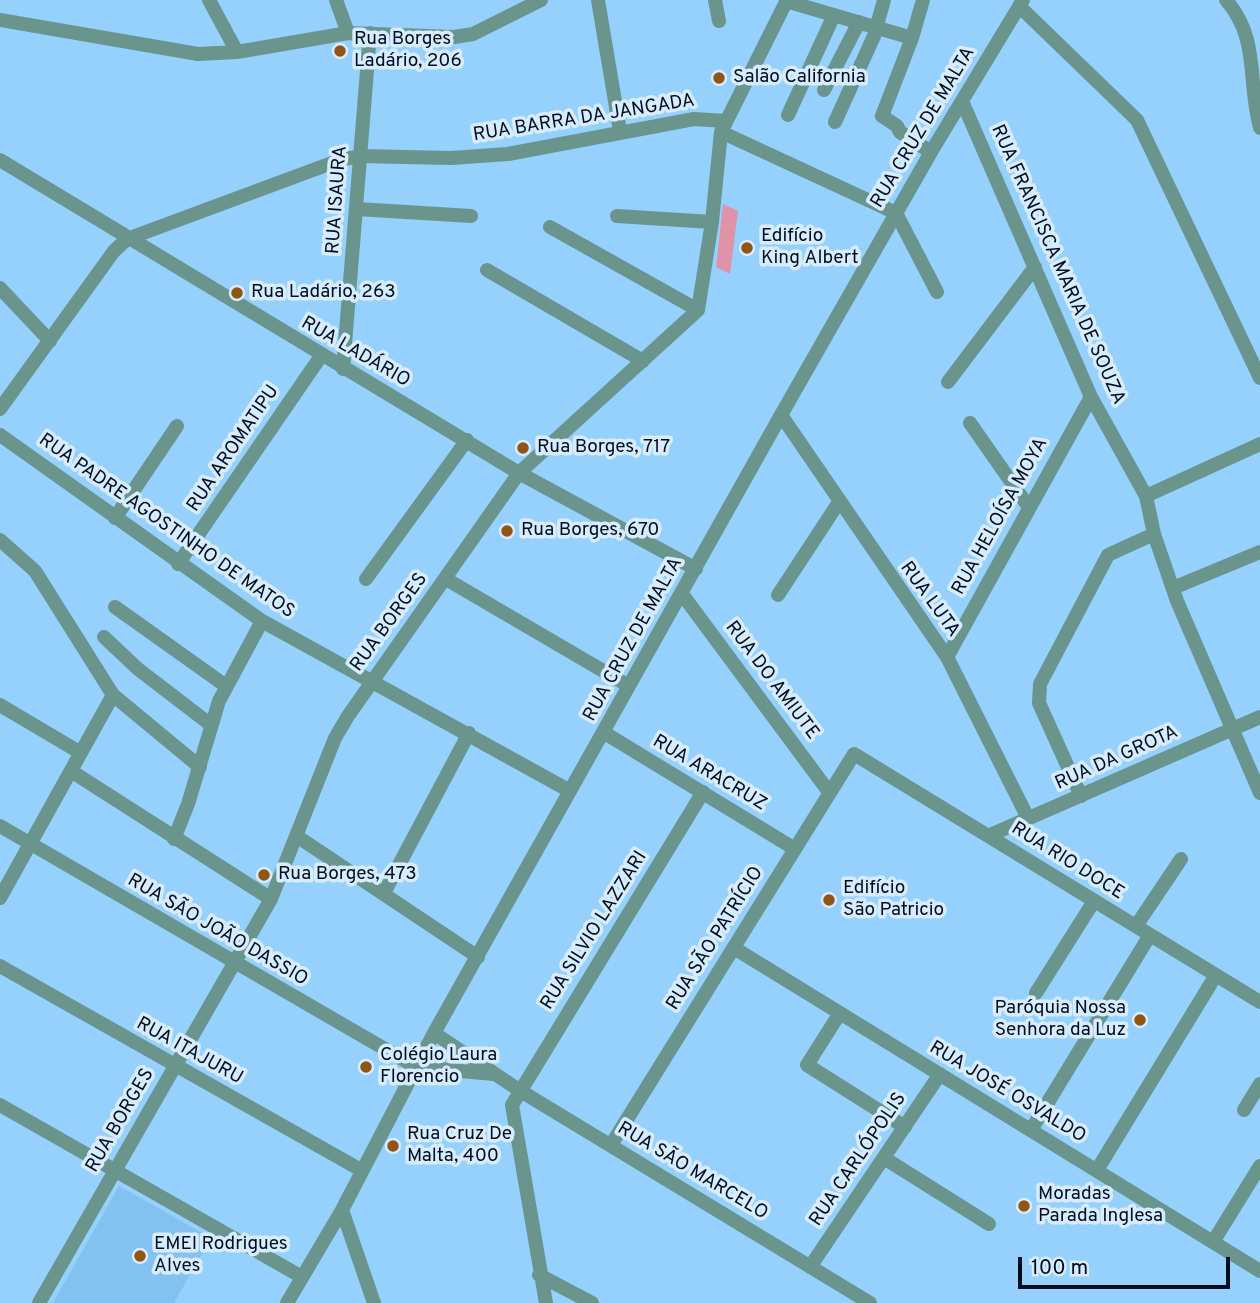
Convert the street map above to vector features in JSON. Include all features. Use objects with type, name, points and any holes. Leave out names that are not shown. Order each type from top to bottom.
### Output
[{"type":"street","points":[[209,0],[237,52]]},
{"type":"street","points":[[337,0],[348,33]]},
{"type":"street","points":[[0,20],[198,54],[237,52],[348,33],[411,37],[474,34],[541,0]]},
{"type":"street","points":[[598,0],[620,131]]},
{"type":"street","points":[[715,0],[719,21]]},
{"type":"street","points":[[550,228],[698,310],[723,127],[787,0],[912,38]]},
{"type":"street","points":[[835,122],[877,27],[884,0]]},
{"type":"street","points":[[923,0],[912,38],[882,116],[897,126],[900,132],[931,152]]},
{"type":"street","points":[[1226,0],[1243,19],[1248,32],[1255,111],[1260,128]]},
{"type":"street","points":[[1021,3],[1137,120],[1260,378]]},
{"type":"street","name":"RUA CRUZ DE MALTA","points":[[287,1303],[342,1210],[434,1033],[781,415],[931,152],[1021,3]]},
{"type":"street","points":[[788,115],[834,15]]},
{"type":"street","points":[[824,90],[859,22]]},
{"type":"street","name":"RUA ISAURA","points":[[343,369],[370,33]]},
{"type":"street","name":"RUA FRANCISCA MARIA DE SOUZA","points":[[962,101],[1091,397],[1146,496],[1154,534],[1173,588],[1260,793]]},
{"type":"street","name":"RUA BARRA DA JANGADA","points":[[127,239],[340,160],[360,156],[451,158],[508,153],[694,119],[723,127]]},
{"type":"street","points":[[723,127],[896,213],[937,292]]},
{"type":"street","name":"RUA LADÁRIO","points":[[0,160],[519,473],[695,569]]},
{"type":"street","points":[[357,209],[471,216]]},
{"type":"street","points":[[617,216],[712,222]]},
{"type":"street","points":[[0,409],[114,251],[127,239]]},
{"type":"street","points":[[948,382],[1035,267]]},
{"type":"street","points":[[487,270],[643,361]]},
{"type":"street","points":[[0,288],[50,341]]},
{"type":"street","name":"RUA BORGES","points":[[39,1303],[271,899],[298,837],[335,738],[371,682],[519,473],[698,310]]},
{"type":"street","name":"RUA AROMATIPU","points":[[178,564],[321,356]]},
{"type":"street","name":"RUA HELOÍSA MOYA","points":[[947,657],[1028,506],[1091,397]]},
{"type":"street","name":"RUA LUTA","points":[[781,415],[947,657],[1028,818]]},
{"type":"street","points":[[970,423],[1028,506]]},
{"type":"street","points":[[115,518],[177,426]]},
{"type":"street","name":"RUA PADRE AGOSTINHO DE MATOS","points":[[0,435],[178,564],[262,621],[570,791]]},
{"type":"street","points":[[366,579],[467,440]]},
{"type":"street","points":[[1146,496],[1260,444]]},
{"type":"street","points":[[778,595],[839,502]]},
{"type":"street","points":[[1080,796],[1039,703],[1040,684],[1108,555],[1154,534]]},
{"type":"street","points":[[0,540],[35,571],[113,695],[200,766]]},
{"type":"street","points":[[1173,588],[1260,552]]},
{"type":"street","points":[[446,579],[629,686]]},
{"type":"street","name":"RUA DO AMIUTE","points":[[682,594],[829,792]]},
{"type":"street","points":[[115,607],[226,686]]},
{"type":"street","points":[[174,839],[226,686],[262,621]]},
{"type":"street","points":[[104,637],[138,669],[211,724]]},
{"type":"street","points":[[0,898],[113,695]]},
{"type":"street","points":[[0,705],[81,752]]},
{"type":"street","name":"RUA DA GROTA","points":[[988,836],[1260,717]]},
{"type":"street","name":"RUA ARACRUZ","points":[[603,732],[795,849]]},
{"type":"street","points":[[384,893],[469,733]]},
{"type":"street","name":"RUA SÃO PATRÍCIO","points":[[611,1145],[854,754]]},
{"type":"street","name":"RUA RIO DOCE","points":[[854,754],[1260,1002]]},
{"type":"street","points":[[71,771],[271,899]]},
{"type":"street","name":"RUA SILVIO LAZZARI","points":[[519,1090],[703,792]]},
{"type":"street","name":"RUA SÃO JOÃO DASSIO","points":[[0,826],[416,1067]]},
{"type":"street","points":[[298,837],[478,957]]},
{"type":"street","points":[[1136,926],[1181,859]]},
{"type":"street","points":[[1036,993],[1094,901]]},
{"type":"street","points":[[1031,1130],[1150,935]]},
{"type":"street","name":"RUA JOSÉ OSVALDO","points":[[734,948],[1097,1170],[1198,1238],[1213,1242],[1260,1271]]},
{"type":"street","name":"RUA ITAJURU","points":[[0,966],[361,1170]]},
{"type":"street","points":[[1097,1170],[1216,975]]},
{"type":"street","points":[[841,1013],[807,1062],[808,1068],[905,1127]]},
{"type":"street","name":"RUA SÃO MARCELO","points":[[434,1033],[519,1090],[870,1303]]},
{"type":"street","name":"RUA SÃO MARCELO","points":[[416,1067],[494,1074]]},
{"type":"street","name":"RUA CARLÓPOLIS","points":[[810,1267],[940,1074]]},
{"type":"street","points":[[1244,1110],[1260,1084]]},
{"type":"street","points":[[519,1090],[511,1111],[546,1303]]},
{"type":"street","points":[[0,1105],[302,1277]]},
{"type":"street","points":[[884,1158],[989,1224]]},
{"type":"street","points":[[1213,1242],[1260,1166]]},
{"type":"street","points":[[342,1210],[374,1303]]},
{"type":"street","points":[[539,1275],[592,1303]]},
{"type":"shaded area","points":[[723,204],[738,211],[730,274],[716,267]]},
{"type":"shaded area","name":"EMEI Rodrigues Alves","points":[[119,1186],[211,1238],[174,1303],[53,1303]]},
{"type":"place","name":"Rua Borges Ladário, 206","points":[[340,51]]},
{"type":"place","name":"Salão California","points":[[719,78]]},
{"type":"place","name":"Edifício King Albert","points":[[747,248]]},
{"type":"place","name":"Rua Ladário, 263","points":[[237,293]]},
{"type":"place","name":"Rua Borges, 717","points":[[523,448]]},
{"type":"place","name":"Rua Borges, 670","points":[[507,531]]},
{"type":"place","name":"Rua Borges, 473","points":[[264,875]]},
{"type":"place","name":"Edifício São Patricio","points":[[829,900]]},
{"type":"place","name":"Paróquia Nossa Senhora da Luz","points":[[1140,1020]]},
{"type":"place","name":"Colégio Laura Florencio","points":[[366,1067]]},
{"type":"place","name":"Rua Cruz De Malta, 400","points":[[393,1146]]},
{"type":"place","name":"Moradas Parada Inglesa","points":[[1024,1206]]},
{"type":"place","name":"EMEI Rodrigues Alves","points":[[140,1256]]}]
